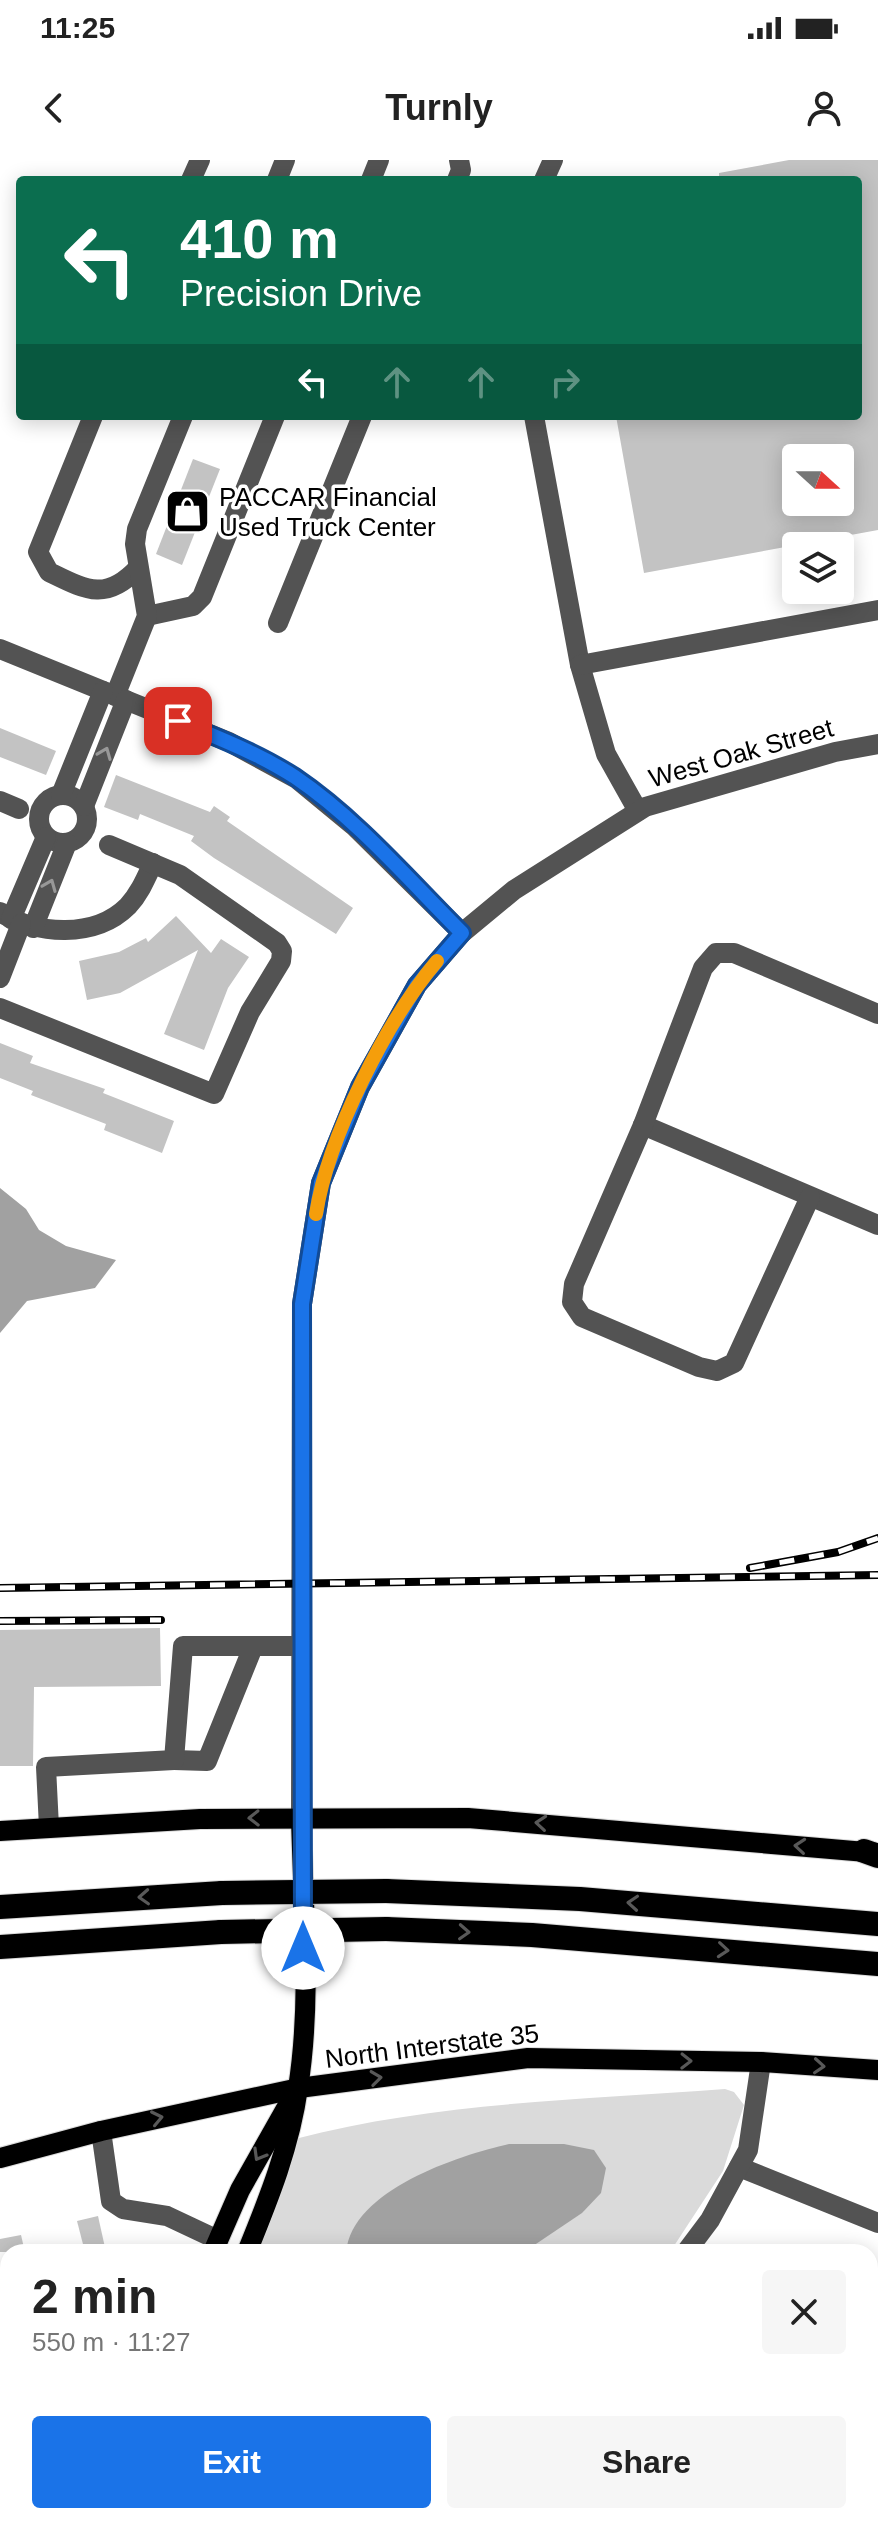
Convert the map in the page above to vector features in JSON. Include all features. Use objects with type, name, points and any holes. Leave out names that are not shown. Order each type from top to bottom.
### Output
[{"type":"highway","points":[[0,1907],[222,1893],[386,1891],[580,1899],[878,1924]]},
{"type":"highway","points":[[0,1947],[221,1932],[386,1929],[547,1936],[878,1964]]},
{"type":"main road","points":[[0,1831],[301,1817],[522,1821],[873,1853]]},
{"type":"main road","name":"West Oak Street","points":[[249,2244],[281,2167],[299,2088],[303,2002],[301,1817]]},
{"type":"main road","name":"North Interstate 35","points":[[0,2158],[101,2131],[299,2088],[528,2058],[761,2062],[878,2070]]},
{"type":"main road","name":"West Oak Street","points":[[216,2244],[240,2190],[299,2088]]},
{"type":"street","points":[[91,420],[38,552],[49,572],[97,590],[121,586],[138,568]]},
{"type":"street","points":[[61,795],[114,696],[147,616],[135,544],[137,529],[181,420]]},
{"type":"street","points":[[147,616],[193,606],[202,597],[273,420]]},
{"type":"street","points":[[278,623],[360,420]]},
{"type":"street","points":[[535,420],[580,665],[606,754],[638,811]]},
{"type":"street","points":[[580,665],[878,610]]},
{"type":"street","points":[[0,649],[229,742],[297,779],[354,826],[462,933]]},
{"type":"street","points":[[16,921],[67,843],[80,837],[87,826],[84,806],[114,696]]},
{"type":"street","name":"West Oak Street","points":[[301,1817],[302,1304],[321,1183],[360,1087],[410,997],[462,933],[514,890],[638,811],[835,752],[878,744]]},
{"type":"street","points":[[0,978],[16,921],[46,837],[40,825],[41,811],[49,800],[61,795],[74,798],[84,806]]},
{"type":"street","points":[[46,837],[67,843]]},
{"type":"street","points":[[0,1008],[214,1094],[250,1012],[281,961],[282,951],[277,943],[180,875],[109,845]]},
{"type":"street","points":[[16,921],[78,929],[113,915],[139,893],[153,863]]},
{"type":"street","points":[[810,1197],[734,1363],[717,1371],[699,1367],[582,1317],[572,1302],[574,1284],[643,1125],[703,968],[716,953],[734,953],[878,1014]]},
{"type":"street","points":[[643,1125],[878,1225]]},
{"type":"street","points":[[174,1760],[183,1646],[301,1646]]},
{"type":"street","points":[[49,1827],[46,1767],[207,1761],[253,1647]]},
{"type":"street","points":[[692,2244],[710,2220],[748,2150],[761,2062]]},
{"type":"street","points":[[101,2131],[111,2201],[123,2209],[167,2216],[212,2244]]},
{"type":"street","points":[[739,2167],[878,2223]]},
{"type":"shaded area","points":[[0,1188],[26,1209],[39,1230],[66,1246],[116,1260],[95,1288],[27,1301],[0,1333]]},
{"type":"shaded area","points":[[725,2089],[734,2092],[744,2105],[723,2171],[675,2244],[249,2244],[295,2139],[401,2117],[563,2100]]},
{"type":"shaded area","points":[[509,2144],[564,2144],[594,2150],[606,2168],[601,2193],[582,2213],[536,2244],[349,2244],[353,2230],[367,2211],[386,2194],[410,2179],[462,2157]]},
{"type":"building","points":[[789,160],[878,160],[878,530],[854,534],[854,532],[782,532],[782,548],[644,573],[617,420],[862,420],[862,176],[719,176],[719,173]]},
{"type":"building","name":"PACCAR Financial Used Truck Center","points":[[193,459],[220,469],[182,565],[156,554]]},
{"type":"building","points":[[0,728],[56,751],[46,775],[0,757]]},
{"type":"building","points":[[116,775],[210,812],[214,806],[230,817],[227,821],[353,908],[336,934],[214,858],[191,841],[194,836],[140,814],[138,820],[104,807]]},
{"type":"building","points":[[176,916],[211,953],[221,939],[249,957],[228,988],[204,1050],[164,1034],[198,950],[120,993],[87,1000],[79,961],[119,952],[146,938],[148,942]]},
{"type":"building","points":[[0,1043],[33,1056],[30,1063],[105,1089],[103,1093],[174,1121],[162,1153],[104,1130],[106,1124],[31,1095],[33,1091],[0,1078]]},
{"type":"building","points":[[160,1628],[161,1686],[34,1687],[33,1766],[0,1766],[0,1630]]},
{"type":"building","points":[[98,2216],[104,2244],[83,2244],[77,2221]]},
{"type":"building","points":[[21,2235],[23,2244],[0,2244],[0,2239]]},
{"type":"railway","points":[[750,1568],[838,1552],[878,1538]]},
{"type":"railway","points":[[0,1588],[878,1575]]},
{"type":"railway","points":[[0,1621],[161,1620]]},
{"type":"slow traffic","points":[[316,1214],[321,1183],[360,1087],[417,985],[437,961]]},
{"type":"place","name":"PACCAR Financial Used Truck Center","points":[[188,512]]},
{"type":"route","points":[[178,721],[229,742],[297,779],[354,826],[462,933],[417,985],[360,1087],[321,1183],[316,1213],[302,1304],[300,1583],[303,1948]]}]
